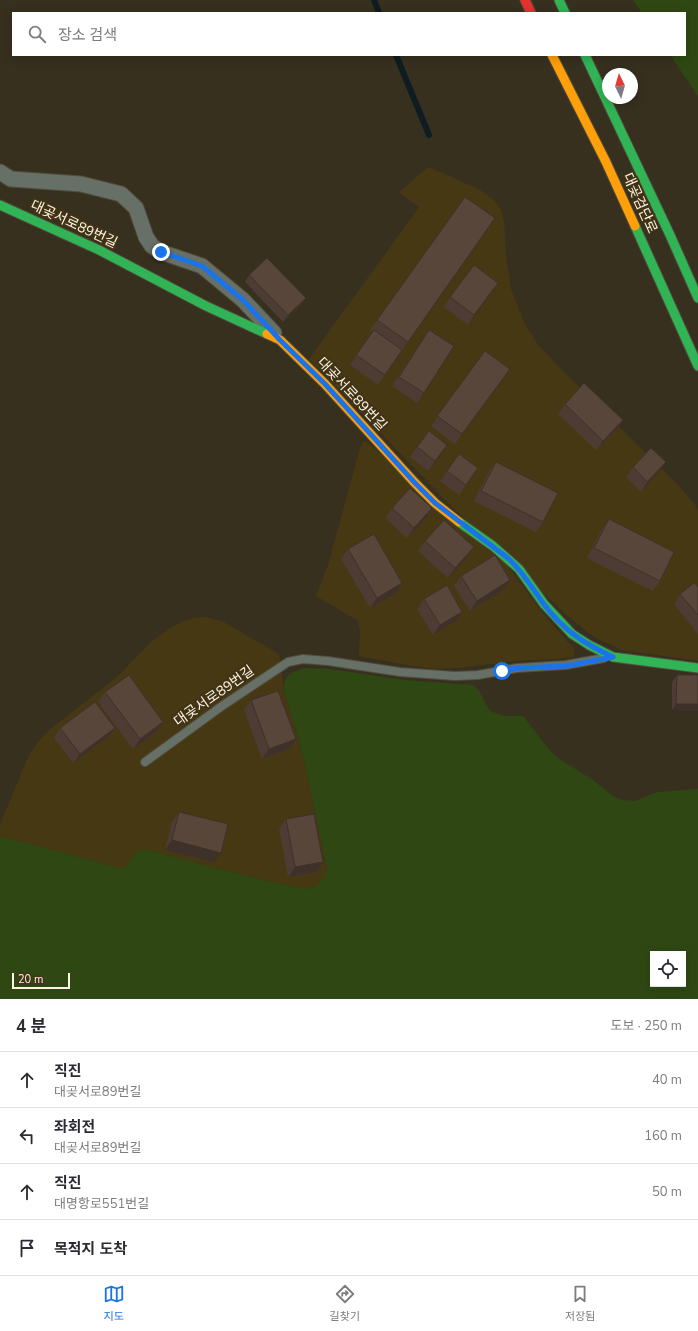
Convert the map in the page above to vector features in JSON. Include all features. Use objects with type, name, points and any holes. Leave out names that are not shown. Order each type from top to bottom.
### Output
[{"type":"street","points":[[525,0],[531,12]]},
{"type":"street","points":[[559,0],[565,12]]},
{"type":"street","name":"대곶검단로","points":[[553,56],[606,162],[698,366]]},
{"type":"street","name":"대곶검단로","points":[[585,56],[698,298]]},
{"type":"street","points":[[0,172],[11,179],[81,184],[121,194],[136,208],[146,237],[152,246],[161,252],[202,266],[243,300],[280,340]]},
{"type":"street","name":"대곶서로89번길","points":[[0,205],[99,250],[206,306],[280,340],[325,384],[435,503],[493,546],[519,569],[544,604],[572,634],[588,645],[613,657],[698,668]]},
{"type":"lane","name":"대곶서로89번길","points":[[145,762],[222,706],[288,662],[303,659],[328,661],[400,672],[455,676],[478,675],[517,668],[566,666],[613,657]]},
{"type":"shaded area","points":[[428,167],[480,190],[494,200],[501,209],[504,222],[506,257],[511,289],[525,324],[536,342],[563,371],[676,483],[694,503],[698,510],[698,661],[622,650],[595,638],[570,618],[457,512],[309,359],[419,207],[399,192]]},
{"type":"shaded area","points":[[366,441],[506,564],[546,617],[574,649],[575,654],[573,657],[439,669],[413,666],[359,656],[360,631],[358,621],[316,596],[328,565],[362,442]]},
{"type":"shaded area","points":[[205,617],[222,621],[279,654],[284,689],[303,755],[327,869],[324,877],[315,887],[304,889],[263,880],[147,850],[133,855],[125,868],[120,868],[0,836],[0,824],[29,755],[49,730],[116,678],[151,642],[181,622],[193,618]]},
{"type":"green space","points":[[633,0],[698,0],[698,96],[671,56],[686,56],[686,12],[641,12]]},
{"type":"green space","points":[[304,668],[330,669],[404,680],[473,685],[479,690],[487,706],[492,712],[500,715],[523,716],[550,751],[561,760],[593,780],[614,797],[623,800],[635,801],[657,792],[698,789],[698,999],[0,999],[0,836],[120,868],[125,868],[133,855],[139,850],[147,850],[304,889],[315,887],[324,877],[327,869],[303,755],[284,689],[285,680],[292,673]]},
{"type":"building","points":[[465,197],[495,218],[408,342],[377,320]]},
{"type":"building","points":[[267,258],[306,298],[288,315],[249,275]]},
{"type":"building","points":[[474,265],[498,283],[474,315],[450,297]]},
{"type":"building","points":[[374,330],[402,350],[385,375],[356,355]]},
{"type":"building","points":[[429,330],[454,346],[424,393],[399,377]]},
{"type":"building","points":[[485,351],[510,369],[462,434],[437,416]]},
{"type":"building","points":[[584,383],[623,420],[603,441],[565,404]]},
{"type":"building","points":[[429,431],[447,445],[435,461],[417,447]]},
{"type":"building","points":[[651,448],[666,462],[647,482],[633,467]]},
{"type":"building","points":[[459,454],[478,468],[466,485],[447,471]]},
{"type":"building","points":[[496,462],[558,493],[543,522],[481,491]]},
{"type":"building","points":[[410,488],[432,508],[414,528],[392,508]]},
{"type":"building","points":[[609,519],[674,552],[660,581],[594,548]]},
{"type":"building","points":[[444,520],[474,547],[455,568],[425,541]]},
{"type":"building","points":[[374,534],[402,583],[377,598],[348,549]]},
{"type":"building","points":[[495,555],[510,580],[477,601],[461,576]]},
{"type":"building","points":[[694,583],[698,587],[698,615],[680,594]]},
{"type":"building","points":[[447,585],[462,612],[440,625],[424,599]]},
{"type":"building","points":[[129,675],[163,722],[140,739],[105,692]]},
{"type":"building","points":[[677,675],[698,675],[698,704],[676,704]]},
{"type":"building","points":[[278,691],[296,739],[269,749],[251,700]]},
{"type":"building","points":[[95,702],[115,728],[80,754],[60,728]]},
{"type":"building","points":[[179,812],[228,824],[221,853],[172,840]]},
{"type":"building","points":[[314,814],[323,862],[295,867],[286,819]]},
{"type":"waterway","points":[[374,0],[379,12]]},
{"type":"waterway","points":[[396,56],[429,135]]},
{"type":"traffic: fast","points":[[559,0],[565,12]]},
{"type":"traffic: fast","points":[[585,56],[698,298]]},
{"type":"traffic: fast","points":[[0,205],[99,250],[206,306],[267,334]]},
{"type":"traffic: fast","points":[[635,226],[698,366]]},
{"type":"traffic: fast","points":[[459,522],[493,546],[519,569],[544,604],[572,634],[589,645],[613,657],[698,668]]},
{"type":"traffic: slow","points":[[553,56],[606,162],[635,226]]},
{"type":"traffic: slow","points":[[267,334],[280,340],[325,384],[415,483],[435,503],[459,522]]},
{"type":"traffic: jam","points":[[525,0],[531,12]]},
{"type":"route","points":[[161,252],[202,266],[243,300],[280,340],[325,384],[435,503],[509,559],[519,569],[555,618],[572,634],[588,645],[613,657],[566,666],[517,668],[502,671]]}]
